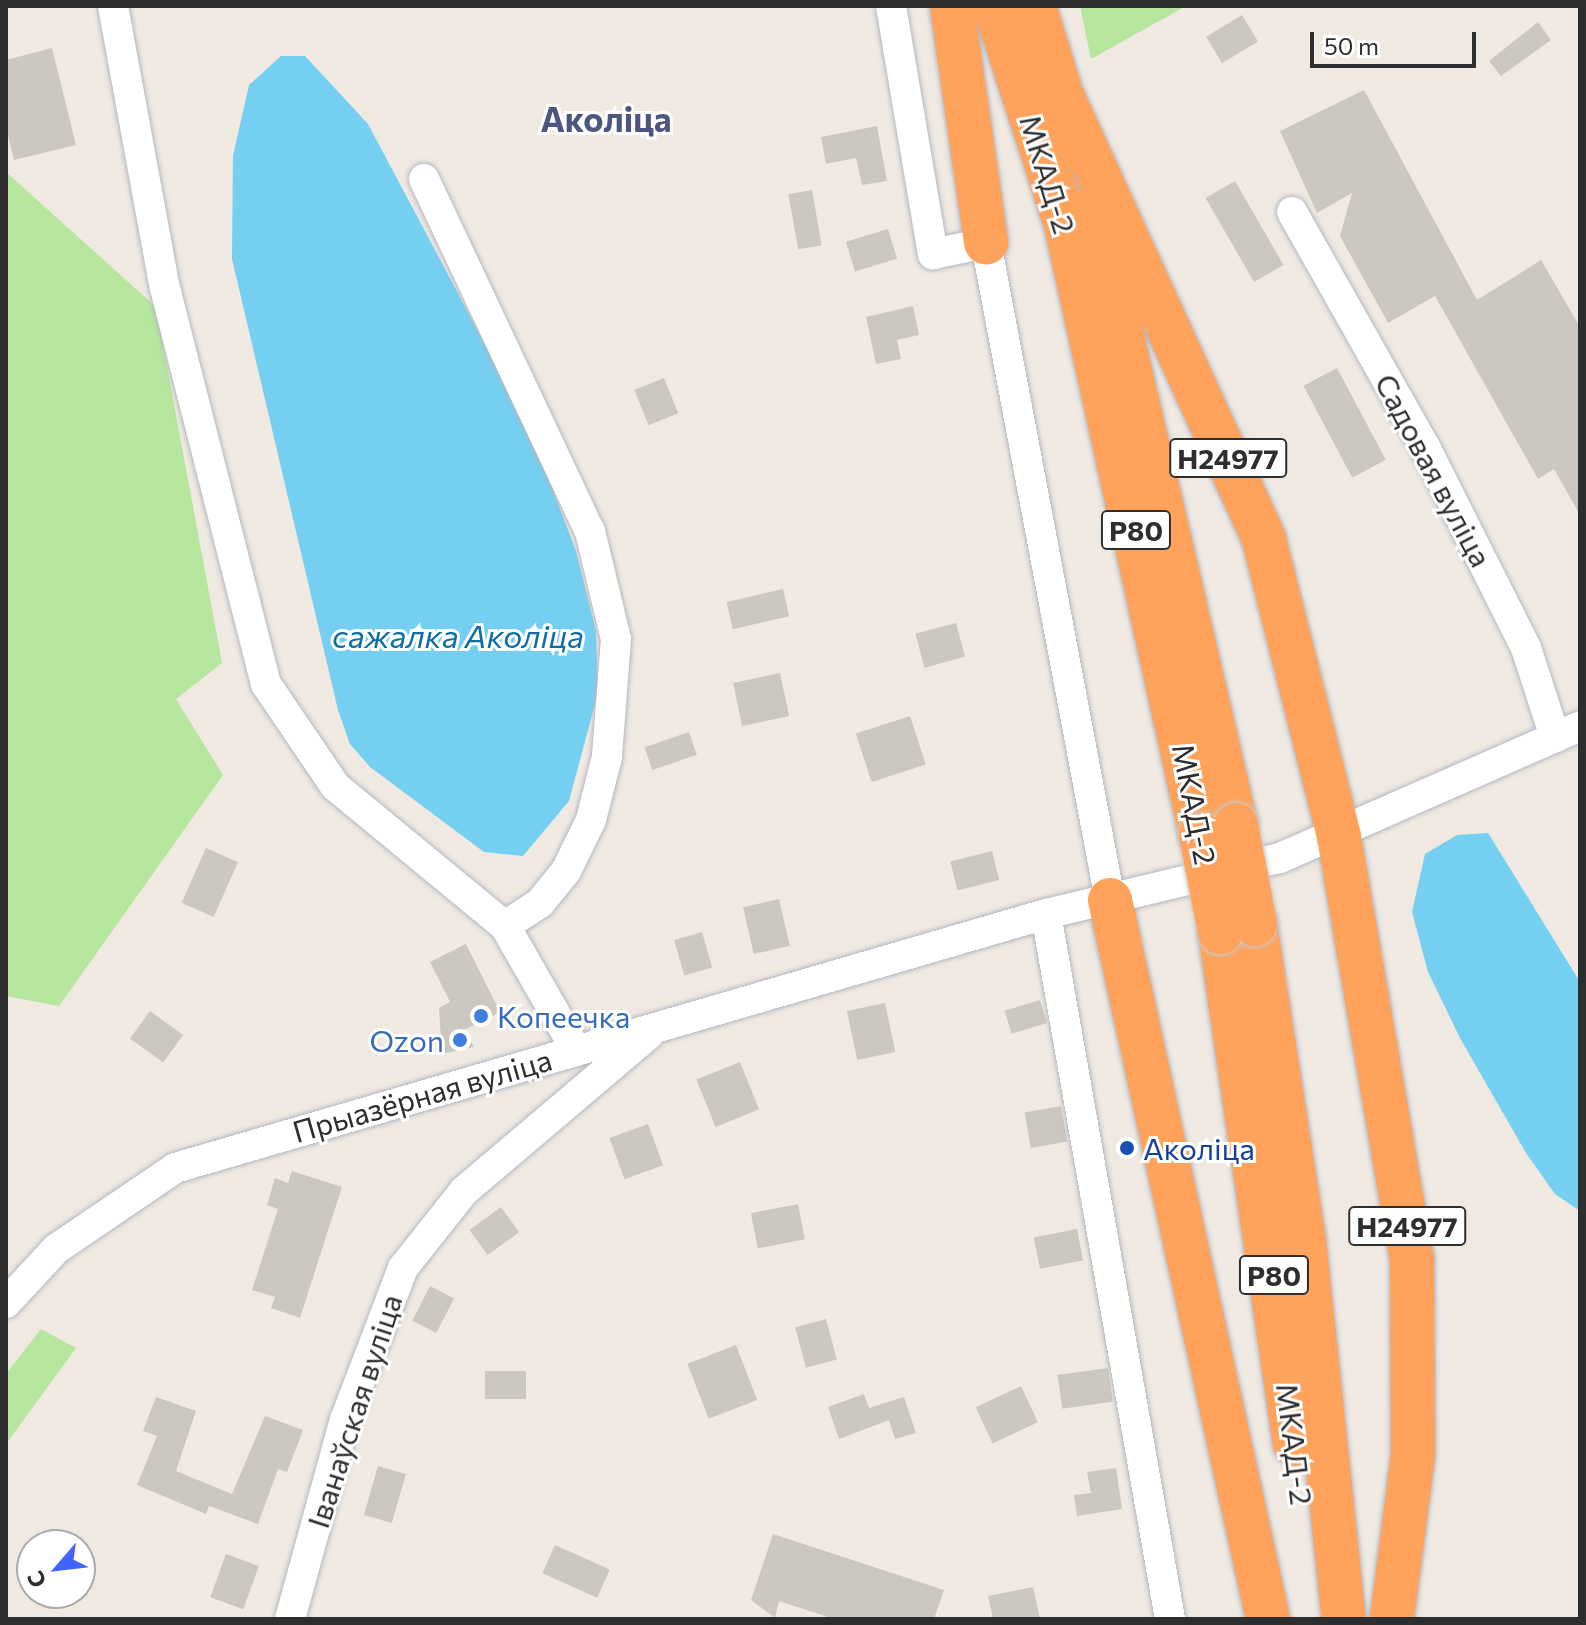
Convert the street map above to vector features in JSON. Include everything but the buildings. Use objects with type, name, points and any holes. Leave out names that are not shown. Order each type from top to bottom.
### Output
[{"type":"highway","points":[[952,6],[986,243]]},
{"type":"highway","name":"МКАД-2","points":[[995,6],[1066,225],[1219,830],[1237,928],[1270,1244],[1315,1619]]},
{"type":"highway","name":"Р80","points":[[1034,6],[1063,98],[1137,378],[1219,830]]},
{"type":"highway","name":"Н24977","points":[[1063,98],[1264,540],[1339,837],[1412,1258],[1413,1455],[1392,1619]]},
{"type":"highway","points":[[1110,900],[1268,1619]]},
{"type":"highway","name":"Р80","points":[[1237,928],[1304,1241],[1344,1619]]},
{"type":"street","points":[[113,6],[165,288],[266,684],[335,786],[505,926],[576,1050]]},
{"type":"street","points":[[891,6],[933,254],[986,243],[1110,900]]},
{"type":"street","points":[[424,179],[590,531],[616,639],[607,757],[591,820],[566,871],[540,903],[505,926]]},
{"type":"street","name":"Садовая вуліца","points":[[1292,212],[1513,621],[1567,731]]},
{"type":"street","name":"Прыазёрная вуліца","points":[[6,1303],[56,1249],[175,1168],[1046,914],[1110,900],[1339,837],[1567,731]]},
{"type":"street","points":[[1046,914],[1170,1619]]},
{"type":"street","name":"Іванаўская вуліца","points":[[290,1619],[345,1420],[403,1268],[464,1191],[660,1025]]},
{"type":"green space","points":[[1080,6],[1186,6],[1091,59]]},
{"type":"green space","points":[[6,172],[156,307],[222,663],[176,699],[223,775],[59,1006],[6,996]]},
{"type":"green space","points":[[41,1329],[76,1348],[6,1444],[6,1374]]},
{"type":"water","name":"сажалка Аколіца","points":[[281,56],[305,56],[368,124],[529,427],[576,551],[596,631],[598,693],[569,801],[523,856],[484,852],[370,767],[350,744],[338,710],[232,259],[233,156],[249,85]]},
{"type":"water","points":[[1488,833],[1580,982],[1580,1211],[1555,1194],[1526,1153],[1460,1038],[1428,972],[1412,912],[1425,854],[1457,835]]},
{"type":"place","name":"Копеечка","points":[[481,1016]]},
{"type":"place","name":"Ozon","points":[[460,1040]]},
{"type":"place","name":"Аколіца","points":[[1127,1148]]},
{"type":"district","name":"Аколіца","points":[[606,119]]}]
